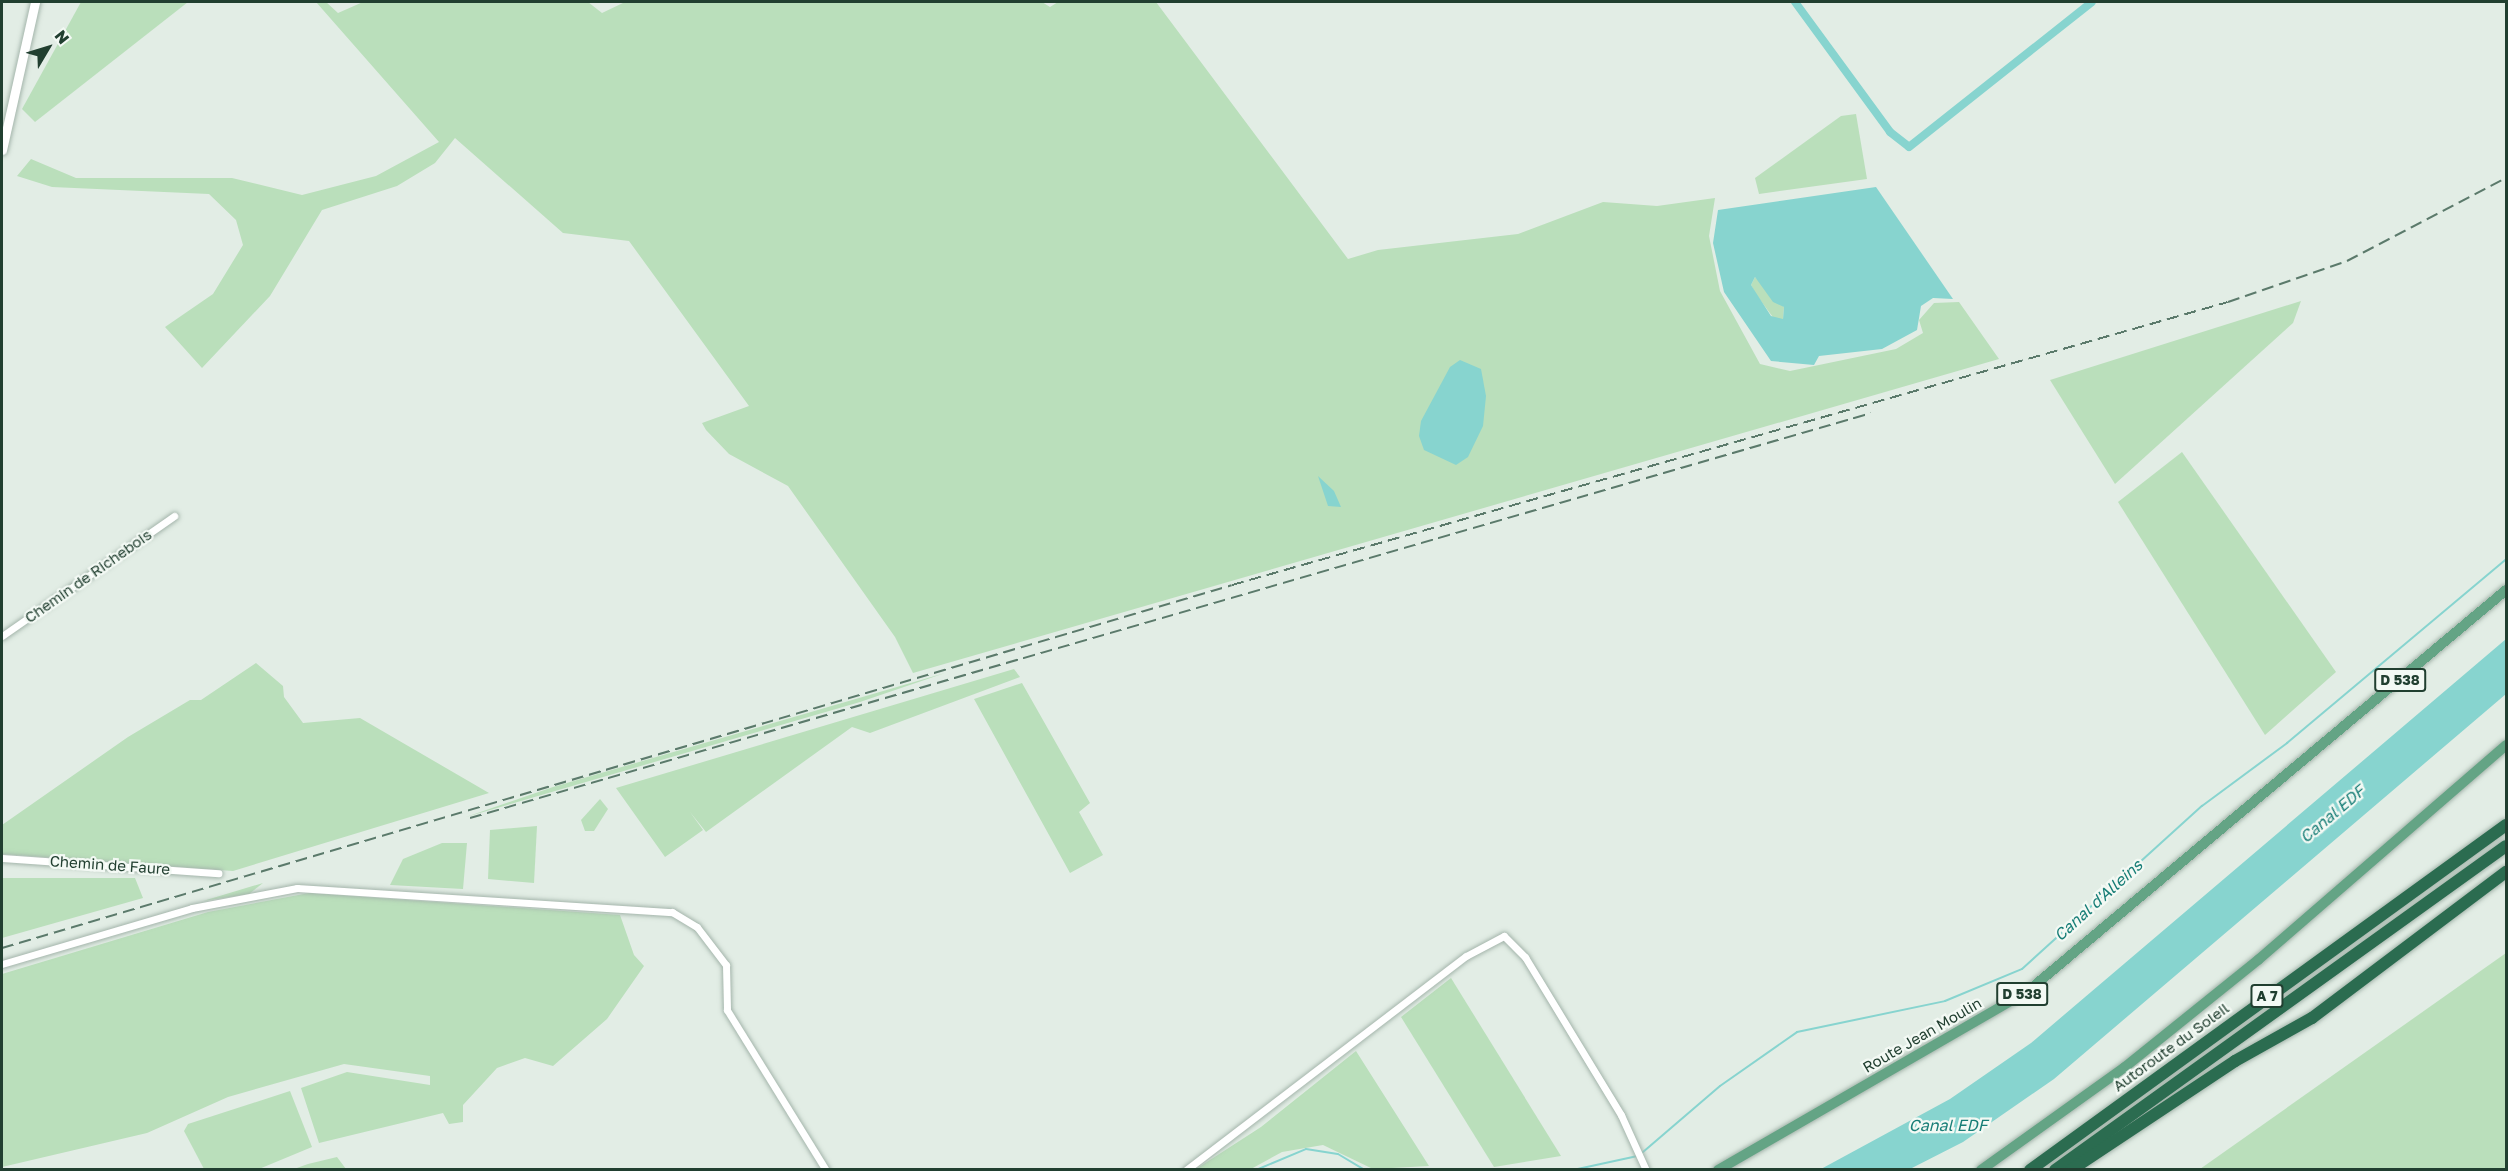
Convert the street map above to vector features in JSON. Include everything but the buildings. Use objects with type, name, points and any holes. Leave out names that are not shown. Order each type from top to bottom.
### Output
[{"type":"highway","name":"Autoroute du Soleil","points":[[2030,1170],[2506,825]]},
{"type":"highway","name":"A 7","points":[[2055,1170],[2506,846]]},
{"type":"highway","points":[[2071,1170],[2235,1061],[2303,1024],[2506,872]]},
{"type":"main road","points":[[2,150],[35,2]]},
{"type":"main road","name":"Route Jean Moulin","points":[[1718,1170],[2028,991],[2506,590]]},
{"type":"main road","points":[[1981,1170],[2125,1067],[2258,960],[2506,746]]},
{"type":"street","name":"Chemin de Richebois","points":[[2,636],[174,516]]},
{"type":"street","name":"Chemin de Faure","points":[[2,858],[218,873]]},
{"type":"street","points":[[2,964],[192,908],[297,888],[672,912],[697,927],[726,965],[727,1010],[826,1170]]},
{"type":"street","points":[[1186,1170],[1466,956],[1490,939],[1504,936],[1525,957],[1585,1056],[1646,1170]]},
{"type":"green space","points":[[81,2],[188,2],[35,122],[22,109]]},
{"type":"green space","points":[[316,2],[326,2],[338,13],[363,2],[588,2],[602,13],[625,2],[1042,2],[1050,7],[1058,2],[1156,2],[1348,259],[1378,250],[1518,234],[1603,202],[1657,206],[1715,198],[1709,236],[1720,291],[1760,364],[1790,371],[1896,349],[1923,333],[1919,320],[1934,303],[1959,302],[1999,359],[913,673],[895,637],[788,486],[729,454],[706,430],[702,423],[749,406],[629,241],[563,233],[455,138],[435,163],[397,186],[322,210],[270,296],[202,368],[165,327],[213,294],[243,245],[236,220],[209,194],[52,187],[17,176],[31,159],[76,178],[232,178],[302,195],[376,176],[439,142]]},
{"type":"green space","points":[[1856,114],[1867,179],[1759,194],[1755,178],[1841,116]]},
{"type":"green space","points":[[1755,277],[1784,307],[1783,319],[1775,320],[1755,293],[1751,285]]},
{"type":"green space","points":[[2301,301],[2293,323],[2115,484],[2050,380]]},
{"type":"green space","points":[[2182,452],[2336,672],[2265,735],[2118,502]]},
{"type":"green space","points":[[256,663],[283,686],[284,697],[303,723],[360,718],[489,793],[233,871],[2,854],[2,825],[128,737],[190,700],[201,700]]},
{"type":"green space","points":[[1014,669],[1020,677],[870,733],[852,727],[706,832],[690,812],[703,830],[665,857],[616,788]]},
{"type":"green space","points":[[945,673],[860,702],[466,817],[553,787]]},
{"type":"green space","points":[[1022,683],[1090,803],[1079,812],[1103,855],[1070,873],[974,699]]},
{"type":"green space","points":[[600,799],[608,809],[594,831],[585,831],[581,820]]},
{"type":"green space","points":[[537,826],[534,883],[488,879],[490,830]]},
{"type":"green space","points":[[442,843],[467,843],[463,889],[390,885],[403,859]]},
{"type":"green space","points":[[2,878],[135,878],[143,898],[2,938]]},
{"type":"green space","points":[[263,883],[249,894],[203,901]]},
{"type":"green space","points":[[309,893],[620,915],[634,955],[644,966],[607,1019],[553,1066],[525,1058],[497,1068],[463,1105],[463,1122],[449,1124],[443,1113],[319,1143],[301,1088],[347,1072],[430,1085],[430,1076],[344,1064],[228,1097],[147,1133],[2,1167],[2,974],[208,912]]},
{"type":"green space","points":[[2506,953],[2506,1169],[2200,1169]]},
{"type":"green space","points":[[1451,978],[1561,1156],[1494,1167],[1401,1017]]},
{"type":"green space","points":[[1356,1051],[1429,1166],[1373,1169],[1323,1145],[1282,1152],[1251,1169],[1196,1169],[1261,1127]]},
{"type":"green space","points":[[290,1091],[312,1147],[259,1169],[204,1169],[184,1131],[188,1124]]},
{"type":"green space","points":[[337,1157],[346,1169],[294,1169],[308,1164]]},
{"type":"water","points":[[1876,187],[1953,299],[1933,298],[1921,306],[1917,330],[1882,349],[1819,356],[1814,365],[1771,361],[1724,292],[1713,243],[1718,210]],"holes":[[[1755,277],[1773,302],[1784,307],[1783,319],[1771,316],[1751,285]]]},
{"type":"water","points":[[1460,360],[1481,369],[1486,396],[1483,426],[1468,457],[1456,465],[1424,450],[1419,436],[1421,421],[1450,367]]},
{"type":"water","points":[[1318,476],[1334,491],[1341,507],[1328,506]]},
{"type":"water","name":"Canal EDF","points":[[2506,639],[2506,694],[2054,1079],[1963,1142],[1910,1169],[1821,1169],[1950,1099],[2031,1043]]},
{"type":"waterway","points":[[1795,2],[1890,132],[1909,147],[2092,2]]},
{"type":"waterway","name":"Canal d'Alleins","points":[[1643,1152],[1720,1086],[1797,1032],[1945,1001],[2022,969],[2202,806],[2287,743],[2506,559]]},
{"type":"waterway","name":"Canal d'Alleins","points":[[1256,1170],[1306,1149],[1338,1154],[1365,1170]]},
{"type":"waterway","name":"Canal d'Alleins","points":[[1573,1170],[1637,1156]]},
{"type":"railway","points":[[2,948],[1232,585],[2228,302],[2347,261],[2506,178]]},
{"type":"railway","points":[[470,818],[1871,413]]}]
